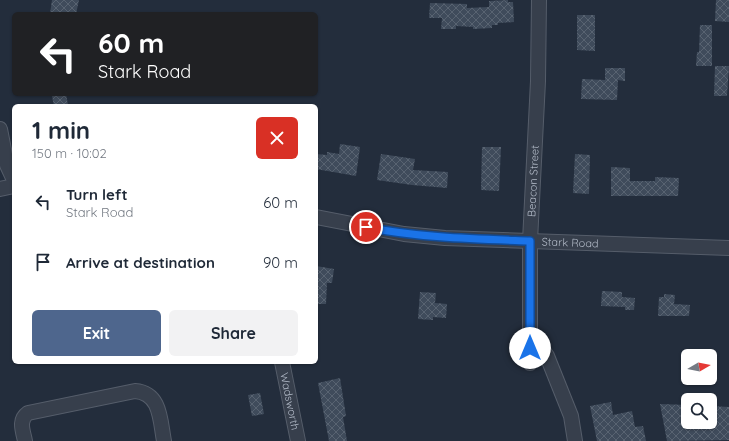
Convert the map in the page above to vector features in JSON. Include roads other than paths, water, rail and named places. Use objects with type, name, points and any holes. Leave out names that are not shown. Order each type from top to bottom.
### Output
[{"type":"street","name":"Beacon Street","points":[[530,363],[530,241],[536,134],[539,0]]},
{"type":"street","points":[[0,129],[7,165],[12,176]]},
{"type":"street","points":[[0,189],[12,186]]},
{"type":"street","name":"Stark Road","points":[[318,217],[404,234],[445,238],[729,248]]},
{"type":"street","points":[[530,333],[547,356],[571,416],[575,441]]},
{"type":"street","name":"Wadsworth","points":[[282,364],[298,441]]},
{"type":"street","points":[[25,441],[22,422],[23,416],[28,413],[135,391],[144,392],[154,400],[164,441]]}]
